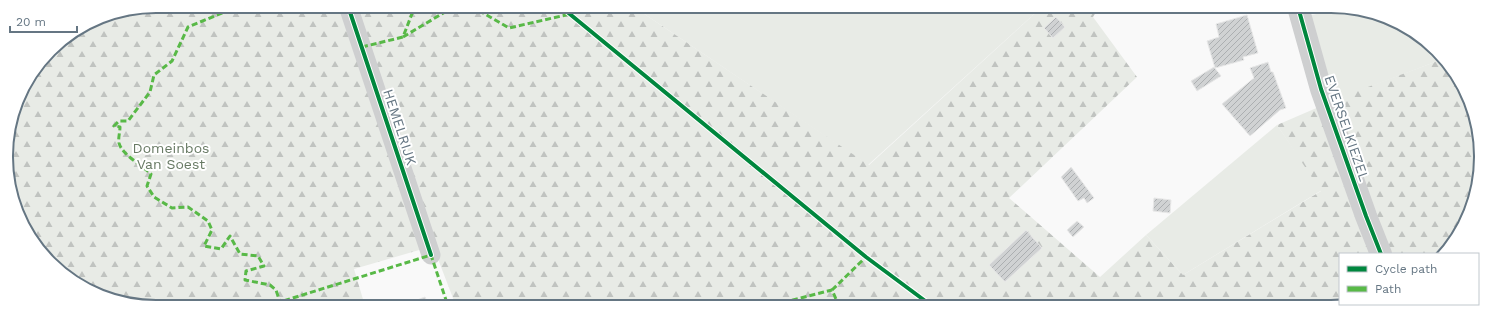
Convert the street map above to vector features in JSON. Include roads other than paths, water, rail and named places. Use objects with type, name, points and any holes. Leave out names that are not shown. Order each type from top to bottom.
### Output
[{"type":"street","name":"HEMELRIJK","points":[[350,13],[431,255]]},
{"type":"street","name":"EVERSELKIEZEL","points":[[1300,13],[1321,89],[1381,253]]},
{"type":"park label","name":"Domeinbos Van Soest","points":[[171,156]]}]
